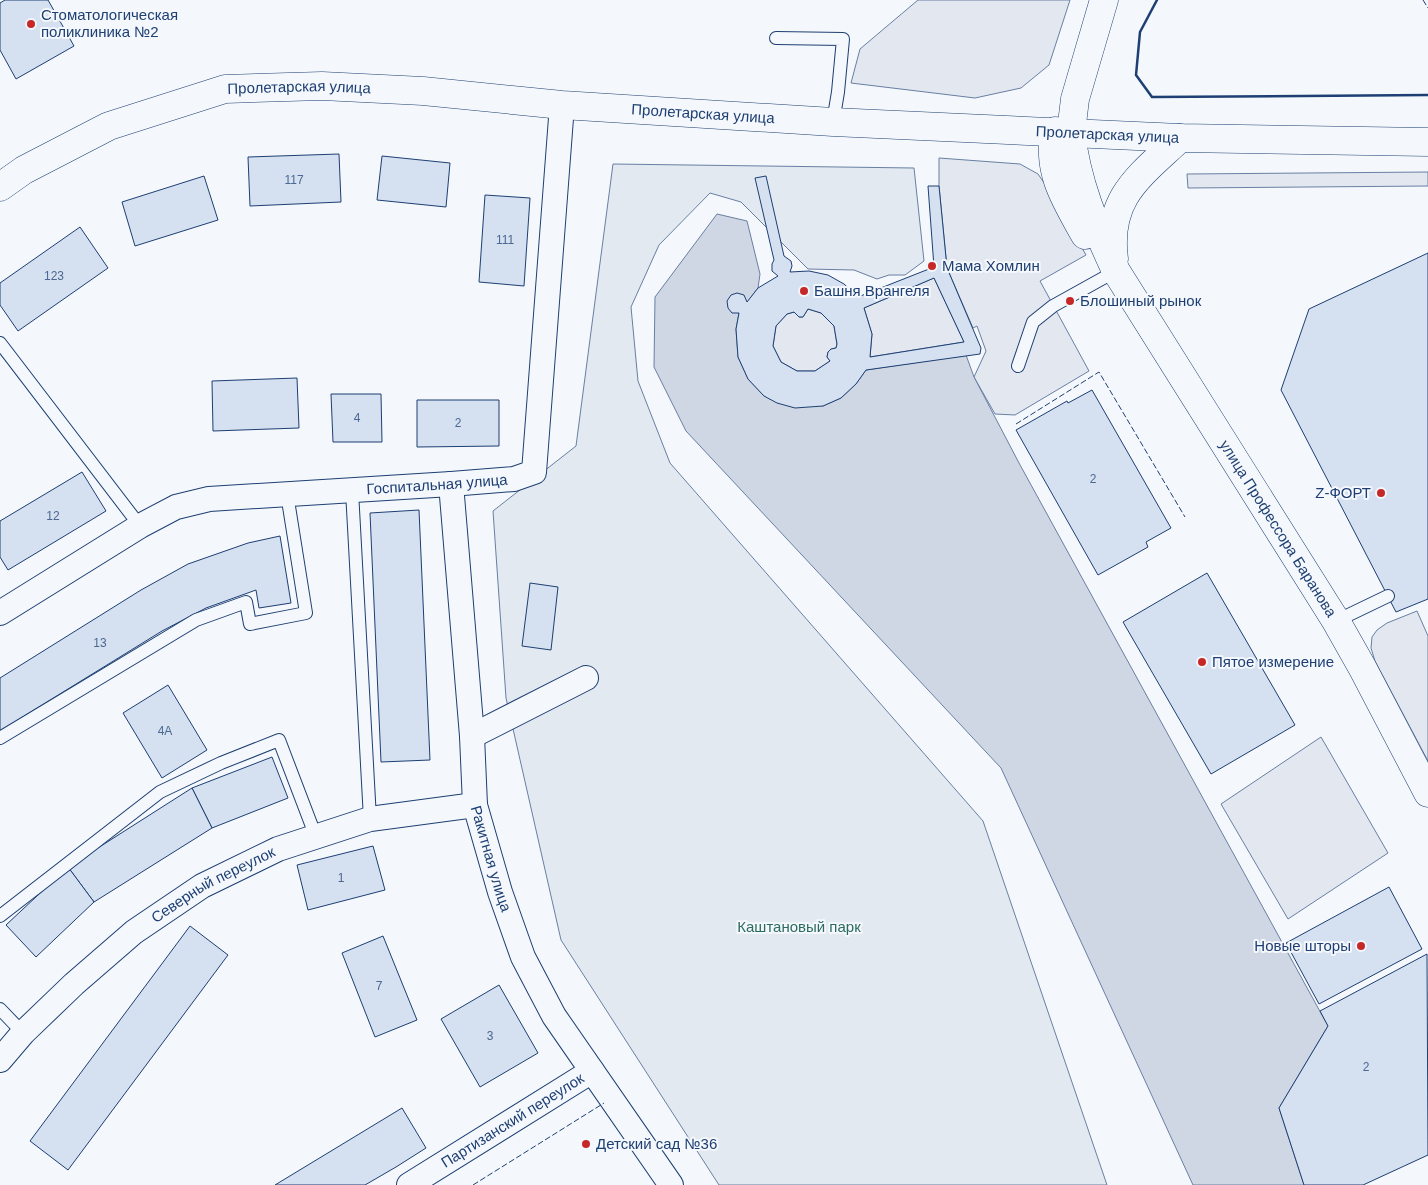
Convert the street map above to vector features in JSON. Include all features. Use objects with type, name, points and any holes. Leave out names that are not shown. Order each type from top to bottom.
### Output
[{"type":"main road","name":"улица Профессора Баранова","points":[[1101,2],[1075,99],[1063,132],[1098,233],[1116,271],[1336,621],[1367,675],[1428,793]]},
{"type":"main road","name":"Пролетарская улица","points":[[0,187],[24,170],[109,126],[225,89],[322,86],[423,91],[562,105],[832,122],[1180,138],[1428,142]]},
{"type":"main road","name":"улица Профессора Баранова","points":[[1116,271],[1113,250],[1114,226],[1125,193],[1180,138]]},
{"type":"street","name":"Госпитальная улица","points":[[0,613],[140,526],[176,507],[209,499],[352,492],[514,479],[534,472],[562,105]]},
{"type":"street","name":"Ракитная улица","points":[[451,484],[472,736],[475,805],[500,892],[523,957],[554,1016],[671,1185]]},
{"type":"street","points":[[472,736],[586,678]]},
{"type":"street","name":"Северный переулок","points":[[0,1060],[23,1033],[74,984],[134,932],[202,886],[278,849],[370,819],[475,805]]},
{"type":"street","name":"Партизанский переулок","points":[[409,1185],[592,1071]]},
{"type":"lane","points":[[776,38],[843,39],[838,92],[832,122]]},
{"type":"lane","points":[[1018,366],[1033,322],[1053,306],[1116,271]]},
{"type":"lane","points":[[0,343],[140,526]]},
{"type":"lane","points":[[352,492],[370,819]]},
{"type":"lane","points":[[0,738],[196,620],[246,602],[250,624],[306,613],[287,494]]},
{"type":"lane","points":[[1336,621],[1388,596]]},
{"type":"lane","points":[[0,916],[160,792],[222,762],[279,740],[316,837]]},
{"type":"lane","points":[[0,1009],[23,1033]]},
{"type":"green space","name":"Каштановый парк","points":[[613,164],[914,168],[924,261],[905,275],[889,275],[877,279],[854,270],[808,269],[741,202],[710,193],[659,245],[631,307],[638,381],[670,463],[983,821],[1107,1185],[719,1185],[561,940],[506,698],[493,511],[576,446]]},
{"type":"shaded area","points":[[918,0],[1070,0],[1049,65],[1021,88],[975,98],[851,83],[860,49]]},
{"type":"shaded area","points":[[939,158],[1020,164],[1038,174],[1086,255],[1040,281],[1089,371],[1015,415],[995,414],[974,377],[986,351],[977,326],[973,328],[947,268],[939,186]]},
{"type":"shaded area","points":[[1428,172],[1428,186],[1188,188],[1187,174]]},
{"type":"shaded area","points":[[717,214],[747,221],[760,274],[758,288],[739,313],[736,329],[738,357],[748,379],[764,396],[823,406],[841,398],[856,384],[866,370],[966,355],[974,377],[1019,463],[1328,1026],[1279,1108],[1304,1185],[1193,1185],[1001,768],[686,431],[654,367],[655,297]]},
{"type":"shaded area","points":[[934,278],[964,342],[870,357],[872,334],[864,308]]},
{"type":"shaded area","points":[[808,309],[821,313],[834,326],[837,344],[836,348],[828,352],[827,357],[830,361],[815,371],[797,371],[781,362],[773,346],[776,326],[787,314],[794,312],[799,317],[803,317]]},
{"type":"shaded area","points":[[1417,611],[1428,636],[1428,761],[1375,661],[1371,648],[1372,637],[1377,630],[1387,623]]},
{"type":"shaded area","points":[[1321,737],[1388,853],[1288,919],[1221,804]]},
{"type":"building","name":"Стоматологическая поликлиника №2","points":[[5,0],[48,0],[74,46],[16,79],[0,50],[0,3]]},
{"type":"building","points":[[339,154],[341,202],[250,206],[248,157]]},
{"type":"building","points":[[382,156],[450,163],[446,207],[377,200]]},
{"type":"building","points":[[204,176],[218,220],[135,246],[122,202]]},
{"type":"building","name":"Башня Врангеля","points":[[766,176],[784,256],[791,261],[790,272],[809,271],[828,275],[844,284],[858,297],[934,267],[928,186],[939,186],[947,268],[981,348],[980,354],[866,370],[856,384],[841,398],[823,406],[795,408],[777,403],[764,396],[748,379],[738,357],[736,329],[739,313],[732,313],[728,308],[727,301],[731,295],[737,293],[744,295],[747,302],[758,288],[778,276],[772,271],[774,260],[755,178]],"holes":[[[934,278],[964,342],[870,357],[872,334],[864,308]],[[808,309],[821,313],[834,326],[837,344],[836,348],[828,352],[827,357],[830,361],[815,371],[797,371],[781,362],[773,346],[776,326],[787,314],[794,312],[799,317],[803,317]]]},
{"type":"building","points":[[485,195],[530,198],[524,286],[479,282]]},
{"type":"building","points":[[80,227],[108,268],[18,331],[0,305],[0,283]]},
{"type":"building","name":"Z-ФОРТ","points":[[1428,253],[1428,599],[1396,612],[1281,390],[1309,309]]},
{"type":"building","points":[[297,378],[299,428],[213,431],[212,381]]},
{"type":"building","points":[[1092,390],[1171,528],[1146,542],[1148,547],[1098,575],[1016,430],[1067,401],[1068,403]]},
{"type":"building","points":[[331,394],[381,394],[382,442],[333,442]]},
{"type":"building","points":[[417,400],[499,400],[499,446],[417,447]]},
{"type":"building","points":[[82,472],[106,511],[8,570],[0,557],[0,521]]},
{"type":"building","points":[[419,510],[430,760],[381,762],[370,513]]},
{"type":"building","points":[[280,536],[291,603],[259,608],[256,590],[206,608],[162,631],[0,731],[0,678],[141,590],[188,564],[248,543]]},
{"type":"building","points":[[1207,573],[1295,725],[1211,774],[1123,622]]},
{"type":"building","points":[[530,583],[558,587],[551,650],[522,646]]},
{"type":"building","points":[[168,685],[207,750],[162,778],[123,713]]},
{"type":"building","points":[[272,757],[288,798],[212,828],[192,788]]},
{"type":"building","points":[[192,788],[212,828],[94,902],[68,867]]},
{"type":"building","points":[[373,846],[385,890],[308,910],[297,865]]},
{"type":"building","points":[[68,867],[94,902],[36,957],[6,925]]},
{"type":"building","points":[[1389,887],[1422,949],[1319,1004],[1286,943]]},
{"type":"building","points":[[190,926],[228,955],[68,1170],[30,1141]]},
{"type":"building","points":[[383,936],[417,1020],[375,1037],[342,953]]},
{"type":"building","points":[[1427,954],[1428,1155],[1363,1185],[1304,1185],[1279,1108],[1328,1026],[1320,1011]]},
{"type":"building","points":[[499,985],[538,1053],[480,1087],[441,1019]]},
{"type":"building","points":[[402,1108],[426,1148],[396,1167],[365,1185],[275,1185]]},
{"type":"fence","points":[[1423,0],[1428,8]]},
{"type":"fence","points":[[1016,424],[1099,372],[1185,517]]},
{"type":"fence","points":[[473,1185],[604,1103]]},
{"type":"wall","points":[[1157,0],[1140,32],[1136,75],[1152,97],[1428,95]]},
{"type":"place","name":"Стоматологическая поликлиника №2","points":[[31,24]]},
{"type":"place","name":"Мама Хомлин","points":[[932,266]]},
{"type":"place","name":"Башня Врангеля","points":[[804,291]]},
{"type":"place","name":"Блошиный рынок","points":[[1070,301]]},
{"type":"place","name":"Z-ФОРТ","points":[[1381,493]]},
{"type":"place","name":"Пятое измерение","points":[[1202,662]]},
{"type":"place","name":"Новые шторы","points":[[1361,946]]},
{"type":"place","name":"Детский сад №36","points":[[586,1144]]}]
